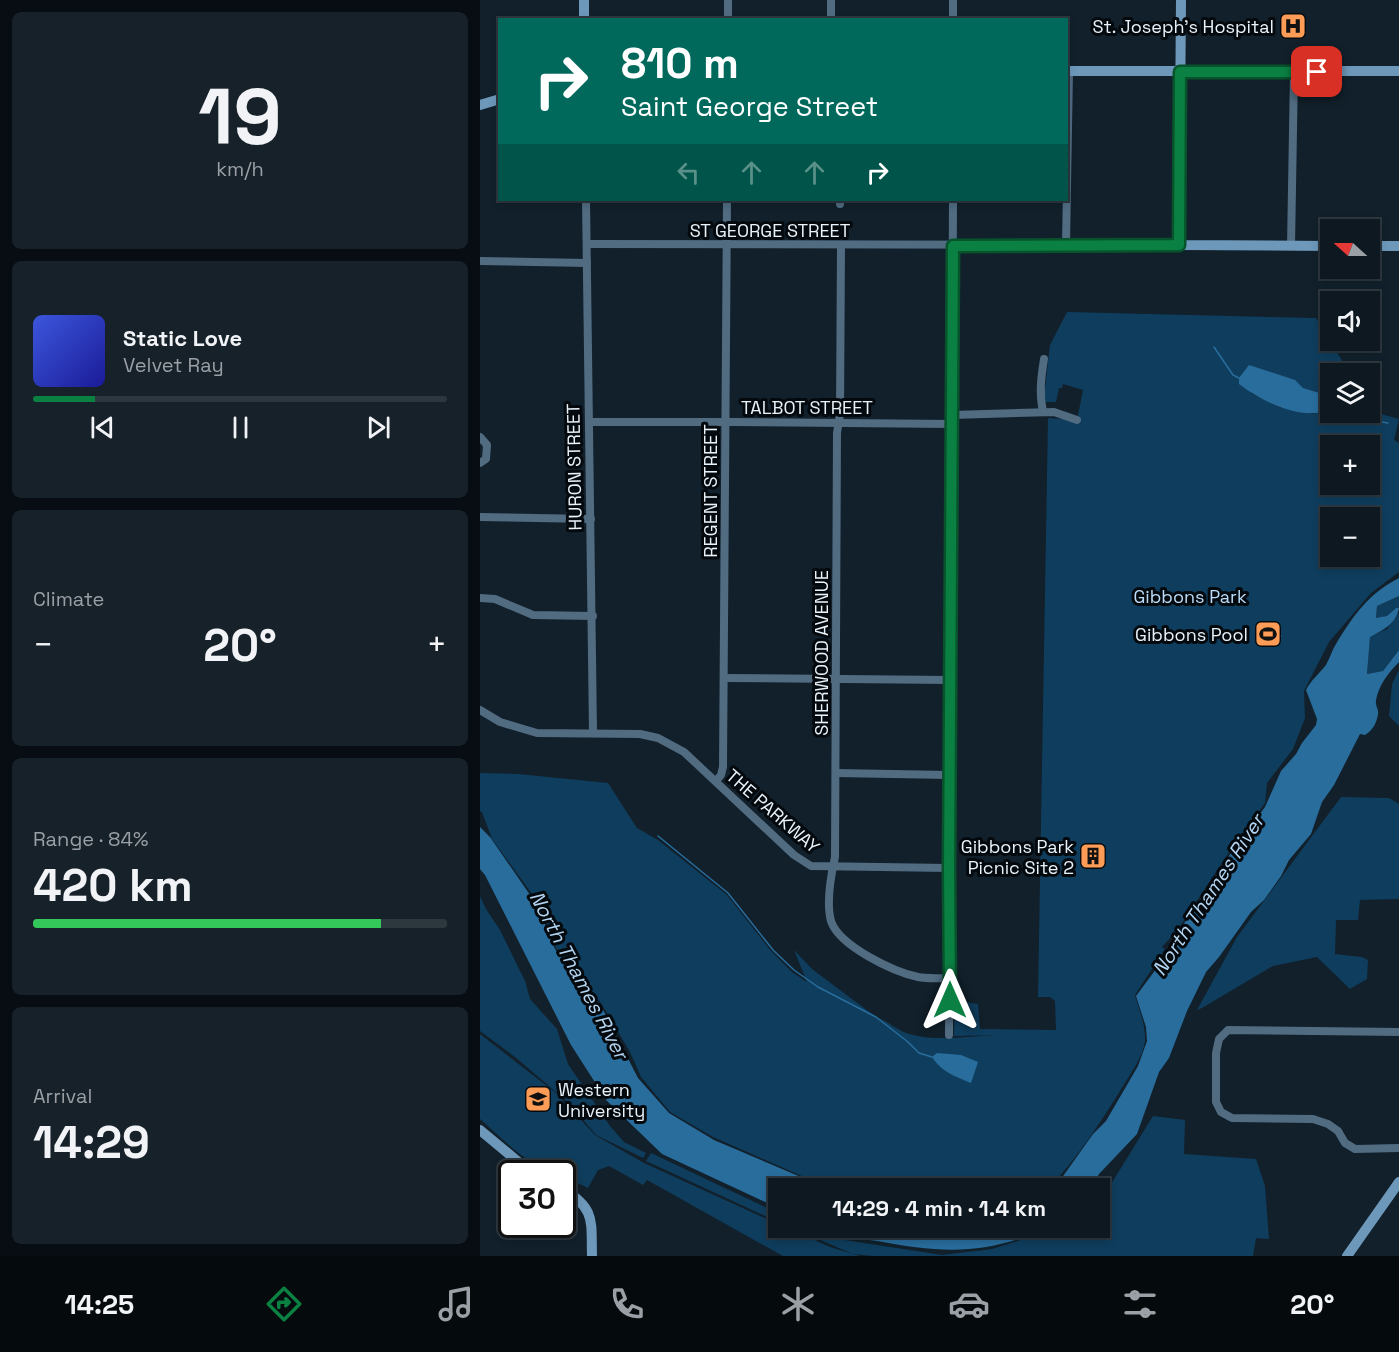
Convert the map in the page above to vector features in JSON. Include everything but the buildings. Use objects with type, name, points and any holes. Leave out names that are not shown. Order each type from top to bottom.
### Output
[{"type":"street","points":[[584,0],[584,18]]},
{"type":"street","points":[[728,0],[728,18]]},
{"type":"street","points":[[831,0],[831,18]]},
{"type":"street","points":[[953,0],[953,18]]},
{"type":"street","points":[[1181,0],[1179,245],[1320,246]]},
{"type":"street","points":[[1068,71],[1399,71]]},
{"type":"street","points":[[1291,246],[1294,72]]},
{"type":"street","points":[[480,105],[498,100]]},
{"type":"street","name":"HURON STREET","points":[[586,201],[593,616],[592,733]]},
{"type":"street","name":"REGENT STREET","points":[[716,781],[723,768],[725,678],[727,201]]},
{"type":"street","points":[[949,1035],[953,201]]},
{"type":"street","points":[[1066,201],[1066,244]]},
{"type":"street","name":"ST GEORGE STREET","points":[[587,244],[1179,245]]},
{"type":"street","name":"SHERWOOD AVENUE","points":[[841,246],[835,857],[830,877],[831,919],[834,928],[843,940],[892,969],[918,977],[950,978]]},
{"type":"street","points":[[1380,246],[1399,246]]},
{"type":"street","points":[[480,261],[587,263]]},
{"type":"street","points":[[1043,412],[1040,390],[1044,360]]},
{"type":"street","points":[[952,415],[1043,412],[1059,413],[1077,420]]},
{"type":"street","name":"TALBOT STREET","points":[[590,422],[952,424]]},
{"type":"street","points":[[480,437],[487,445],[486,459],[480,463]]},
{"type":"street","points":[[480,517],[591,519]]},
{"type":"street","points":[[480,598],[495,599],[533,615],[593,616]]},
{"type":"street","points":[[725,678],[950,680]]},
{"type":"street","name":"THE PARKWAY","points":[[480,710],[500,722],[537,733],[640,734],[658,738],[684,752],[803,862],[815,867],[949,868]]},
{"type":"street","points":[[836,773],[949,775]]},
{"type":"street","points":[[1399,1032],[1228,1030],[1219,1039],[1216,1053],[1216,1102],[1221,1112],[1232,1118],[1313,1119],[1328,1124],[1338,1131],[1345,1143],[1355,1149],[1399,1148]]},
{"type":"street","points":[[480,1130],[516,1160]]},
{"type":"street","points":[[1347,1256],[1399,1182]]},
{"type":"street","points":[[576,1196],[590,1215],[592,1256]]},
{"type":"green space","name":"Gibbons Park","points":[[1067,312],[1316,318],[1320,325],[1320,351],[1336,351],[1344,363],[1320,363],[1320,393],[1303,388],[1294,380],[1251,393],[1279,407],[1313,414],[1320,412],[1320,423],[1380,423],[1380,414],[1399,419],[1394,440],[1399,443],[1399,572],[1371,593],[1329,642],[1304,691],[1305,718],[1293,749],[1267,783],[1265,803],[1229,852],[1179,928],[1162,947],[1165,949],[1135,995],[1145,1035],[1144,1047],[1137,1063],[1090,1137],[1057,1178],[806,1178],[713,1137],[670,1112],[641,1077],[630,1052],[601,1003],[556,948],[540,905],[492,839],[480,811],[480,773],[518,774],[608,783],[637,828],[658,840],[727,895],[771,951],[792,972],[807,982],[794,950],[812,969],[876,1017],[905,1033],[942,1038],[997,1035],[954,1036],[956,1005],[965,1002],[978,1004],[980,1029],[1056,1030],[1055,1001],[1050,997],[1038,997],[1048,418],[1077,420],[1083,390],[1063,384],[1062,388],[1059,388],[1056,402],[1045,402],[1050,345]]},
{"type":"green space","points":[[1399,596],[1399,608],[1387,616],[1376,619],[1377,606]]},
{"type":"green space","points":[[1399,612],[1399,650],[1383,671],[1367,674],[1370,636],[1387,629]]},
{"type":"green space","points":[[1399,670],[1399,726],[1389,716],[1392,684]]},
{"type":"green space","points":[[1341,797],[1389,798],[1399,804],[1399,899],[1360,900],[1358,920],[1336,920],[1335,954],[1362,957],[1368,960],[1367,979],[1350,989],[1317,957],[1273,966],[1197,1010],[1237,937]]},
{"type":"green space","points":[[480,896],[525,981],[530,999],[557,1029],[568,1064],[610,1126],[624,1142],[646,1153],[643,1158],[596,1135],[570,1104],[515,1057],[480,1031]]},
{"type":"green space","points":[[480,1034],[556,1093],[595,1135],[644,1163],[768,1219],[768,1238],[810,1238],[860,1256],[783,1256],[647,1180],[643,1185],[609,1166],[598,1170],[588,1188],[576,1182],[576,1160],[528,1160],[480,1119]]},
{"type":"green space","points":[[1153,1116],[1185,1120],[1184,1154],[1256,1159],[1265,1186],[1269,1239],[1256,1238],[1253,1256],[873,1256],[853,1254],[816,1238],[832,1238],[942,1255],[992,1249],[1027,1238],[1110,1238],[1110,1186]]},
{"type":"green space","points":[[651,1153],[768,1208],[768,1217],[646,1161]]},
{"type":"water","points":[[1249,365],[1295,380],[1303,388],[1320,393],[1320,412],[1301,412],[1278,406],[1239,384],[1239,378]]},
{"type":"water","name":"North Thames River","points":[[1399,578],[1399,596],[1377,606],[1376,618],[1387,616],[1399,608],[1395,618],[1388,626],[1370,637],[1367,674],[1383,671],[1399,650],[1399,662],[1384,679],[1379,689],[1376,702],[1377,721],[1365,735],[1360,734],[1334,785],[1322,802],[1311,834],[1289,860],[1264,900],[1251,912],[1206,972],[1187,1011],[1169,1058],[1159,1072],[1137,1134],[1097,1178],[1062,1178],[1093,1134],[1106,1121],[1138,1066],[1147,1041],[1146,1027],[1136,996],[1165,957],[1183,925],[1231,853],[1265,807],[1281,771],[1316,725],[1317,719],[1306,690],[1308,686],[1326,665],[1355,615],[1370,598]]},
{"type":"water","name":"Gibbons Pool","points":[[1264,621],[1282,636],[1273,647],[1255,632]]},
{"type":"water","points":[[480,827],[490,837],[537,905],[555,949],[600,1004],[638,1078],[669,1113],[714,1140],[803,1178],[768,1178],[768,1203],[662,1154],[607,1101],[571,1045],[480,869]]},
{"type":"water","points":[[937,1053],[961,1055],[978,1062],[971,1083],[944,1070],[932,1057]]},
{"type":"water","points":[[855,1238],[1019,1238],[984,1247],[964,1249],[900,1245]]},
{"type":"waterway","points":[[1214,347],[1233,375],[1239,378]]},
{"type":"waterway","points":[[1380,422],[1388,423]]},
{"type":"waterway","points":[[658,836],[728,893],[773,950],[794,970],[818,987],[876,1017],[919,1053],[932,1057]]},
{"type":"place","name":"St. Joseph's Hospital","points":[[1293,26]]},
{"type":"place","name":"Gibbons Pool","points":[[1268,634]]},
{"type":"place","name":"Gibbons Park Picnic Site 2","points":[[1093,856]]},
{"type":"place","name":"Western University","points":[[538,1099]]},
{"type":"route","points":[[950,1000],[953,246],[1179,245],[1180,72],[1317,72]]}]
